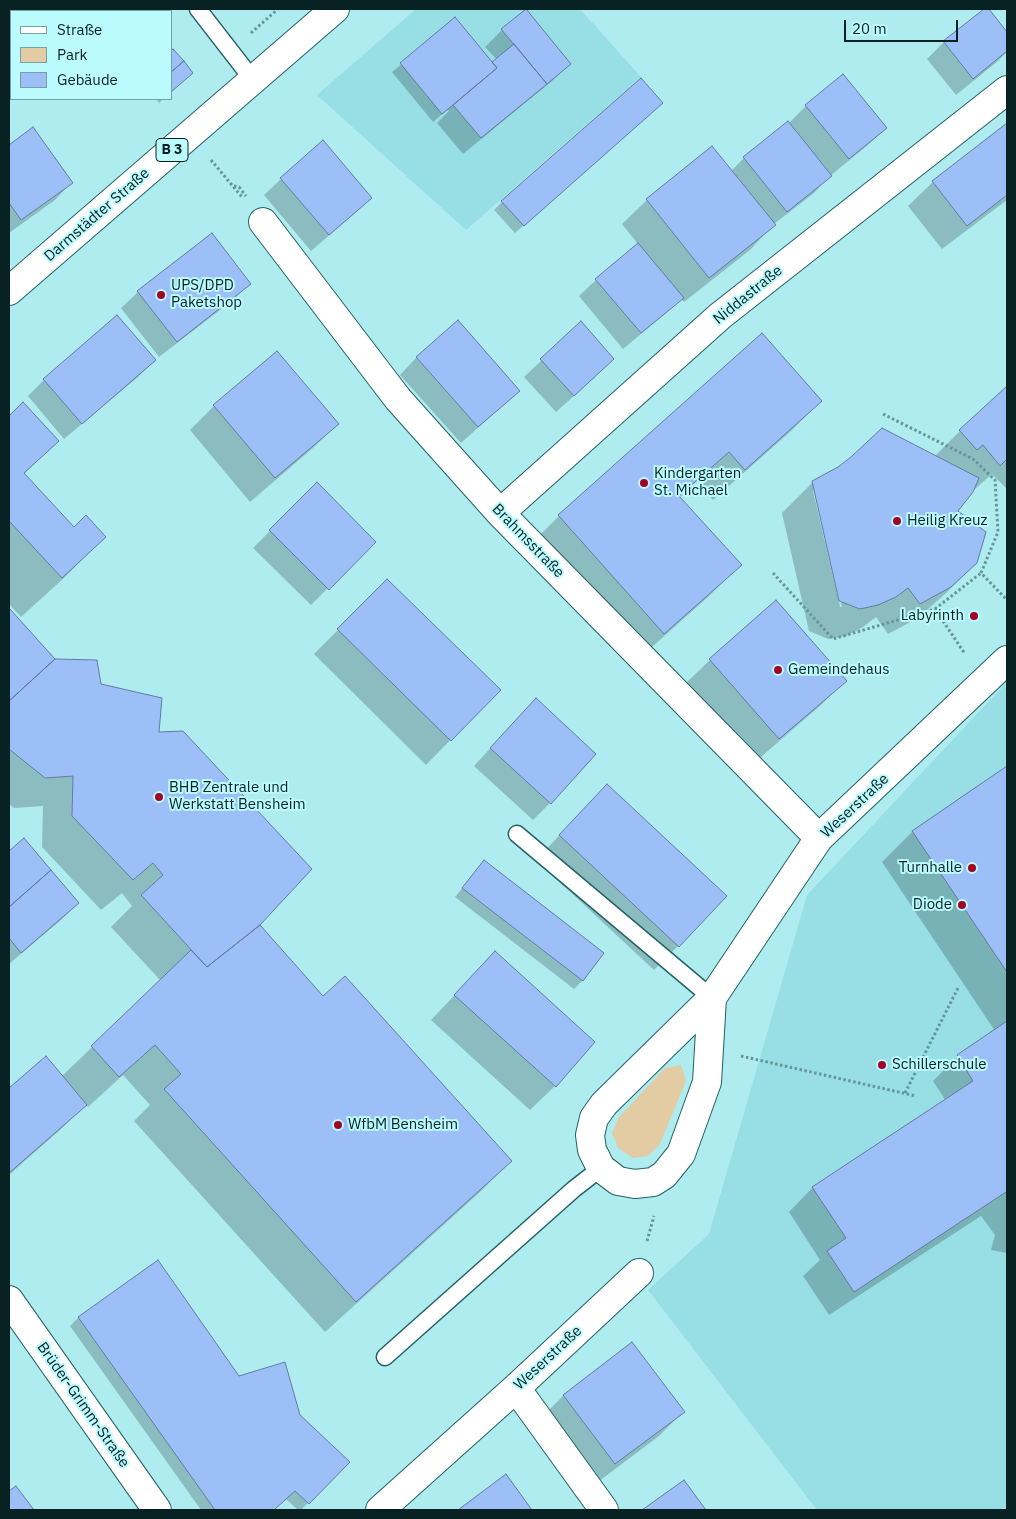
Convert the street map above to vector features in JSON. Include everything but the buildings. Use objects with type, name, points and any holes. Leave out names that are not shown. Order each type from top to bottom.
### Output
[{"type":"street","name":"Darmstädter Straße","points":[[9,291],[335,9]]},
{"type":"street","name":"Niddastraße","points":[[500,513],[720,316],[1007,90]]},
{"type":"street","name":"Brahmsstraße","points":[[263,222],[398,399],[500,513],[819,838]]},
{"type":"street","name":"Weserstraße","points":[[601,1168],[592,1150],[590,1135],[594,1118],[604,1104],[712,998],[819,838],[985,683],[1007,660]]},
{"type":"street","points":[[601,1168],[618,1180],[635,1184],[653,1182],[664,1175],[681,1154],[707,1082],[712,998]]},
{"type":"street","name":"Weserstraße","points":[[380,1510],[516,1388],[639,1273]]},
{"type":"street","name":"Brüder-Grimm-Straße","points":[[9,1300],[157,1510]]},
{"type":"street","points":[[516,1388],[604,1510]]},
{"type":"lane","points":[[198,9],[253,80]]},
{"type":"lane","points":[[517,834],[712,998]]},
{"type":"lane","points":[[386,1357],[574,1189],[601,1168]]},
{"type":"path","points":[[773,573],[833,639],[936,609],[981,573],[998,532],[995,480],[973,459],[883,414]]},
{"type":"path","points":[[981,573],[1007,600]]},
{"type":"path","points":[[936,609],[985,683]]},
{"type":"path","points":[[905,1093],[958,988]]},
{"type":"path","points":[[709,1048],[916,1096]]},
{"type":"path","points":[[639,1273],[664,1175]]},
{"type":"shaded area","points":[[416,9],[580,9],[641,77],[466,230],[317,95]]},
{"type":"shaded area","name":"Schillerschule","points":[[1007,682],[1007,1510],[817,1510],[648,1290],[709,1234],[807,895]]},
{"type":"green space","points":[[681,1065],[686,1081],[660,1144],[648,1156],[633,1158],[618,1148],[612,1133],[619,1117],[665,1068]]},
{"type":"place","name":"UPS/DPD Paketshop","points":[[161,295]]},
{"type":"place","name":"Kindergarten St. Michael","points":[[644,483]]},
{"type":"place","name":"Heilig Kreuz","points":[[897,521]]},
{"type":"place","name":"Labyrinth","points":[[974,616]]},
{"type":"place","name":"Gemeindehaus","points":[[778,670]]},
{"type":"place","name":"BHB Zentrale und Werkstatt Bensheim","points":[[159,797]]},
{"type":"place","name":"Turnhalle","points":[[972,868]]},
{"type":"place","name":"Diode","points":[[962,905]]},
{"type":"place","name":"Schillerschule","points":[[882,1065]]},
{"type":"place","name":"WfbM Bensheim","points":[[338,1125]]}]
